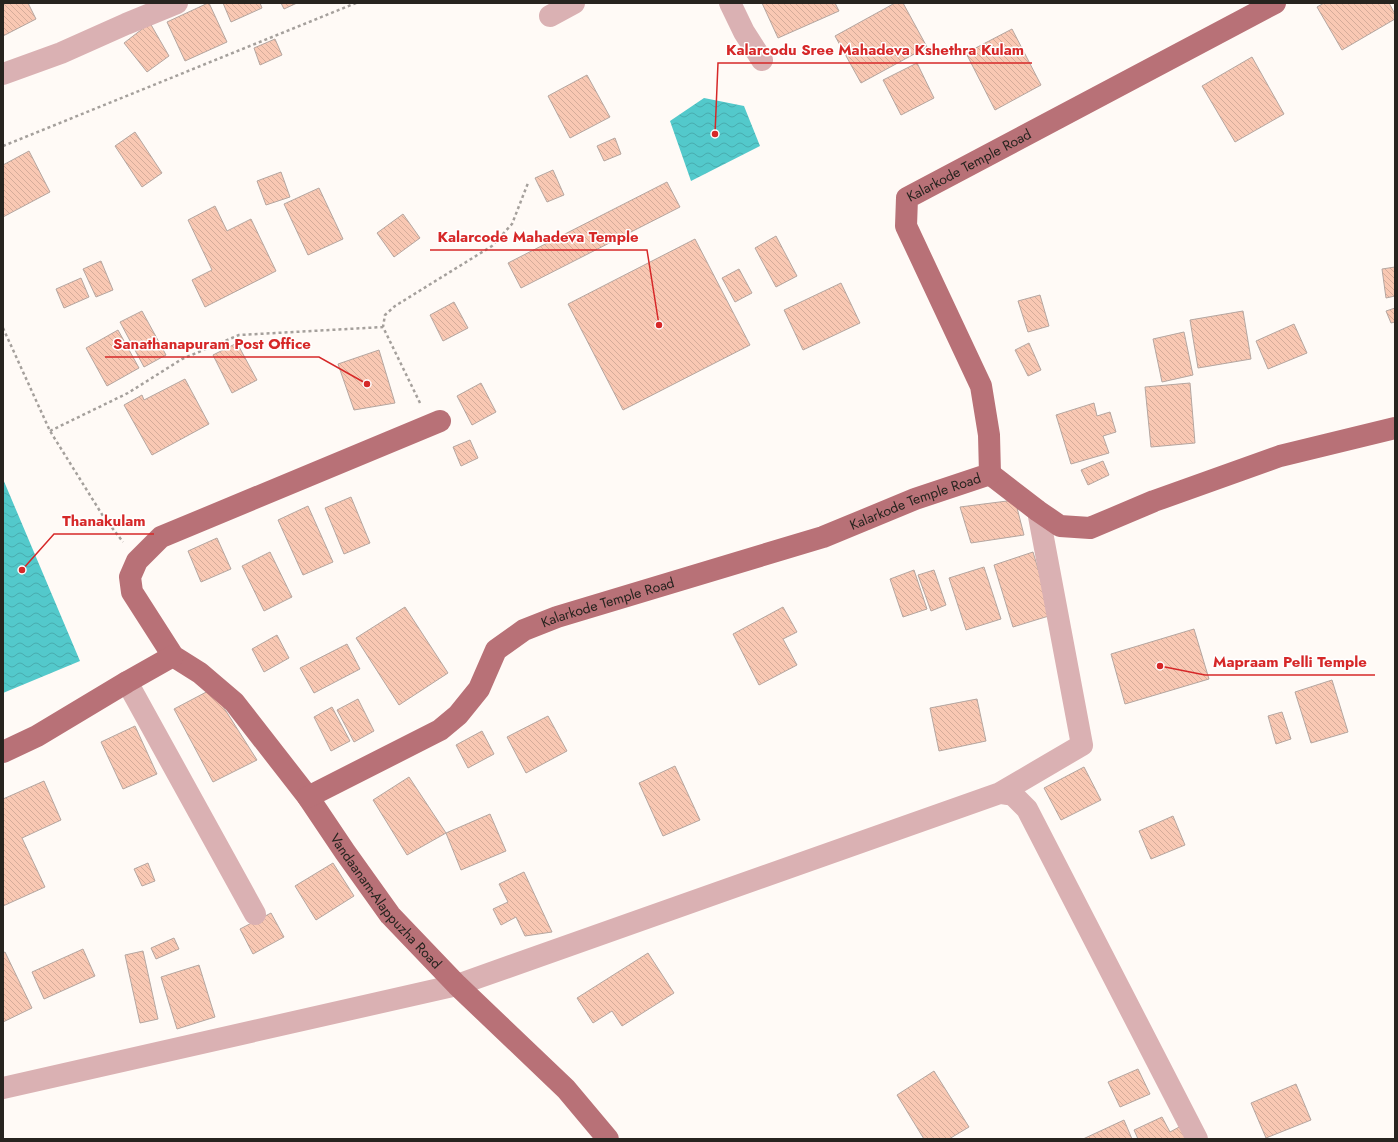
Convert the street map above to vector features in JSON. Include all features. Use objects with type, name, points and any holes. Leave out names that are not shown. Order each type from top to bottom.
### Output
[{"type":"main road","name":"Kalarkode Temple Road","points":[[308,798],[440,730],[458,715],[480,689],[496,650],[524,630],[556,617],[823,537],[915,499],[990,474],[989,436],[981,386],[906,226],[907,198],[1275,3]]},
{"type":"main road","points":[[3,752],[37,736],[127,682],[174,656],[132,592],[130,577],[137,561],[162,537],[435,423]]},
{"type":"main road","points":[[990,474],[1060,526],[1090,528],[1154,501],[1280,456],[1395,428]]},
{"type":"main road","name":"Vandaanam-Alappuzha Road","points":[[174,656],[200,673],[234,702],[308,798],[390,915],[457,985],[566,1089],[608,1139]]},
{"type":"street","points":[[3,74],[61,53],[177,3]]},
{"type":"street","points":[[550,16],[574,3]]},
{"type":"street","points":[[730,3],[744,32],[762,60]]},
{"type":"street","points":[[3,1088],[457,985],[1000,793],[1082,745],[1038,511]]},
{"type":"street","points":[[127,682],[255,914]]},
{"type":"street","points":[[1000,793],[1013,795],[1027,809],[1197,1139]]},
{"type":"path","points":[[3,146],[356,3]]},
{"type":"path","points":[[435,423],[383,327],[385,315],[395,306],[492,246],[512,224],[528,183]]},
{"type":"path","points":[[50,431],[128,393],[182,360],[239,335],[383,327]]},
{"type":"path","points":[[3,328],[50,431],[103,516],[137,561]]},
{"type":"water","points":[[704,98],[744,106],[760,146],[691,181],[670,121]]},
{"type":"water","points":[[3,479],[80,661],[3,693]]},
{"type":"building","points":[[3,3],[28,3],[36,19],[3,36]]},
{"type":"building","points":[[208,3],[227,42],[185,61],[167,22]]},
{"type":"building","points":[[223,3],[260,3],[262,8],[231,22]]},
{"type":"building","points":[[281,3],[297,3],[284,9]]},
{"type":"building","points":[[762,3],[835,3],[839,11],[778,38]]},
{"type":"building","points":[[895,3],[903,3],[927,47],[861,83],[835,36]]},
{"type":"building","points":[[1324,3],[1389,3],[1395,14],[1395,19],[1342,50],[1317,7]]},
{"type":"building","points":[[150,23],[169,56],[147,72],[124,43]]},
{"type":"building","points":[[1012,29],[1041,85],[995,110],[966,53]]},
{"type":"building","points":[[275,39],[282,55],[260,65],[254,48]]},
{"type":"building","points":[[1252,57],[1284,114],[1235,142],[1202,86]]},
{"type":"building","points":[[917,63],[934,98],[901,115],[883,80]]},
{"type":"building","points":[[587,75],[610,117],[570,138],[548,96]]},
{"type":"building","points":[[135,132],[162,173],[142,187],[115,146]]},
{"type":"building","points":[[615,138],[621,154],[604,161],[597,146]]},
{"type":"building","points":[[29,151],[50,192],[3,217],[3,165]]},
{"type":"building","points":[[553,170],[564,195],[547,202],[535,178]]},
{"type":"building","points":[[281,172],[290,197],[266,205],[257,181]]},
{"type":"building","points":[[667,182],[680,207],[521,288],[508,263]]},
{"type":"building","points":[[319,188],[343,239],[308,255],[284,204]]},
{"type":"building","points":[[215,206],[227,231],[251,219],[276,271],[205,307],[192,280],[212,270],[188,220]]},
{"type":"building","points":[[403,214],[420,238],[394,257],[377,233]]},
{"type":"building","points":[[776,236],[797,276],[776,287],[755,248]]},
{"type":"building","points":[[695,239],[750,345],[623,410],[568,304]]},
{"type":"building","points":[[101,261],[113,290],[96,297],[83,269]]},
{"type":"building","points":[[1395,267],[1395,296],[1386,298],[1382,269]]},
{"type":"building","points":[[739,269],[752,293],[735,302],[722,278]]},
{"type":"building","points":[[81,278],[89,297],[64,308],[56,289]]},
{"type":"building","points":[[841,283],[860,323],[803,350],[784,310]]},
{"type":"building","points":[[1040,295],[1049,326],[1028,332],[1018,301]]},
{"type":"building","points":[[454,302],[468,328],[443,341],[430,315]]},
{"type":"building","points":[[1395,308],[1395,322],[1391,323],[1386,311]]},
{"type":"building","points":[[142,311],[166,355],[144,367],[120,322]]},
{"type":"building","points":[[1243,311],[1251,359],[1198,368],[1190,320]]},
{"type":"building","points":[[1294,324],[1307,353],[1268,369],[1256,341]]},
{"type":"building","points":[[118,330],[139,368],[107,386],[86,348]]},
{"type":"building","points":[[1184,332],[1193,375],[1162,382],[1153,339]]},
{"type":"building","points":[[237,343],[257,380],[232,393],[213,355]]},
{"type":"building","points":[[1029,343],[1041,370],[1028,376],[1015,350]]},
{"type":"building","points":[[379,350],[395,403],[354,410],[338,364]]},
{"type":"building","points":[[185,379],[209,424],[152,455],[124,405],[142,395],[144,400]]},
{"type":"building","points":[[481,383],[496,412],[472,425],[457,396]]},
{"type":"building","points":[[1190,383],[1195,443],[1151,447],[1145,387]]},
{"type":"building","points":[[1094,403],[1097,416],[1110,412],[1116,432],[1103,436],[1109,453],[1071,464],[1056,415]]},
{"type":"building","points":[[470,440],[478,458],[461,466],[453,447]]},
{"type":"building","points":[[1103,461],[1109,475],[1088,485],[1081,470]]},
{"type":"building","points":[[351,497],[370,543],[344,554],[325,508]]},
{"type":"building","points":[[1015,500],[1024,535],[971,543],[960,507]]},
{"type":"building","points":[[308,506],[333,562],[303,575],[278,520]]},
{"type":"building","points":[[217,538],[231,569],[201,582],[188,551]]},
{"type":"building","points":[[270,552],[292,597],[264,611],[242,566]]},
{"type":"building","points":[[1033,552],[1052,615],[1013,627],[994,565]]},
{"type":"building","points":[[984,567],[1001,619],[966,630],[949,578]]},
{"type":"building","points":[[914,570],[927,609],[903,617],[890,579]]},
{"type":"building","points":[[934,570],[946,605],[931,611],[918,575]]},
{"type":"building","points":[[405,607],[448,673],[399,705],[356,638]]},
{"type":"building","points":[[783,607],[797,632],[783,639],[797,665],[759,685],[733,634]]},
{"type":"building","points":[[1194,629],[1209,679],[1125,704],[1111,654]]},
{"type":"building","points":[[277,635],[289,658],[264,672],[252,649]]},
{"type":"building","points":[[347,644],[360,669],[314,693],[300,668]]},
{"type":"building","points":[[1332,680],[1348,732],[1311,743],[1295,692]]},
{"type":"building","points":[[212,689],[257,760],[213,782],[174,709]]},
{"type":"building","points":[[358,699],[374,731],[354,742],[337,710]]},
{"type":"building","points":[[977,699],[986,741],[939,751],[930,708]]},
{"type":"building","points":[[332,707],[350,741],[331,751],[314,717]]},
{"type":"building","points":[[1282,712],[1291,739],[1276,744],[1268,716]]},
{"type":"building","points":[[548,716],[567,751],[526,773],[507,737]]},
{"type":"building","points":[[135,726],[157,774],[123,789],[101,742]]},
{"type":"building","points":[[482,731],[494,754],[468,768],[456,745]]},
{"type":"building","points":[[675,766],[700,820],[663,836],[639,783]]},
{"type":"building","points":[[1084,767],[1101,800],[1061,820],[1044,788]]},
{"type":"building","points":[[409,777],[446,833],[407,855],[373,800]]},
{"type":"building","points":[[44,781],[61,820],[22,838],[45,887],[3,906],[3,799]]},
{"type":"building","points":[[490,814],[506,851],[461,870],[446,833]]},
{"type":"building","points":[[1173,816],[1185,845],[1151,859],[1139,831]]},
{"type":"building","points":[[148,863],[155,881],[142,886],[134,869]]},
{"type":"building","points":[[333,863],[354,896],[316,920],[295,886]]},
{"type":"building","points":[[524,872],[552,932],[525,936],[516,917],[501,925],[493,909],[508,902],[499,884]]},
{"type":"building","points":[[271,913],[284,937],[253,954],[240,929]]},
{"type":"building","points":[[174,938],[179,949],[156,959],[151,948]]},
{"type":"building","points":[[83,949],[95,976],[44,999],[32,972]]},
{"type":"building","points":[[143,951],[158,1019],[140,1023],[125,955]]},
{"type":"building","points":[[5,952],[32,1008],[3,1022],[3,953]]},
{"type":"building","points":[[648,953],[674,993],[622,1026],[612,1011],[593,1023],[577,998]]},
{"type":"building","points":[[199,965],[215,1017],[177,1029],[161,977]]},
{"type":"building","points":[[1138,1069],[1150,1094],[1120,1107],[1108,1082]]},
{"type":"building","points":[[934,1071],[969,1127],[949,1139],[924,1139],[897,1095]]},
{"type":"building","points":[[1296,1084],[1311,1120],[1266,1138],[1251,1103]]},
{"type":"building","points":[[1162,1117],[1170,1132],[1181,1126],[1187,1139],[1138,1139],[1134,1130]]},
{"type":"building","points":[[1124,1120],[1132,1139],[1083,1139]]},
{"type":"place","name":"Kalarcodu Sree Mahadeva Kshethra Kulam","points":[[715,134]]},
{"type":"place","name":"Kalarcode Mahadeva Temple","points":[[659,325]]},
{"type":"place","name":"Sanathanapuram Post Office","points":[[367,384]]},
{"type":"place","name":"Thanakulam","points":[[22,570]]},
{"type":"place","name":"Mapraam Pelli Temple","points":[[1160,666]]}]
